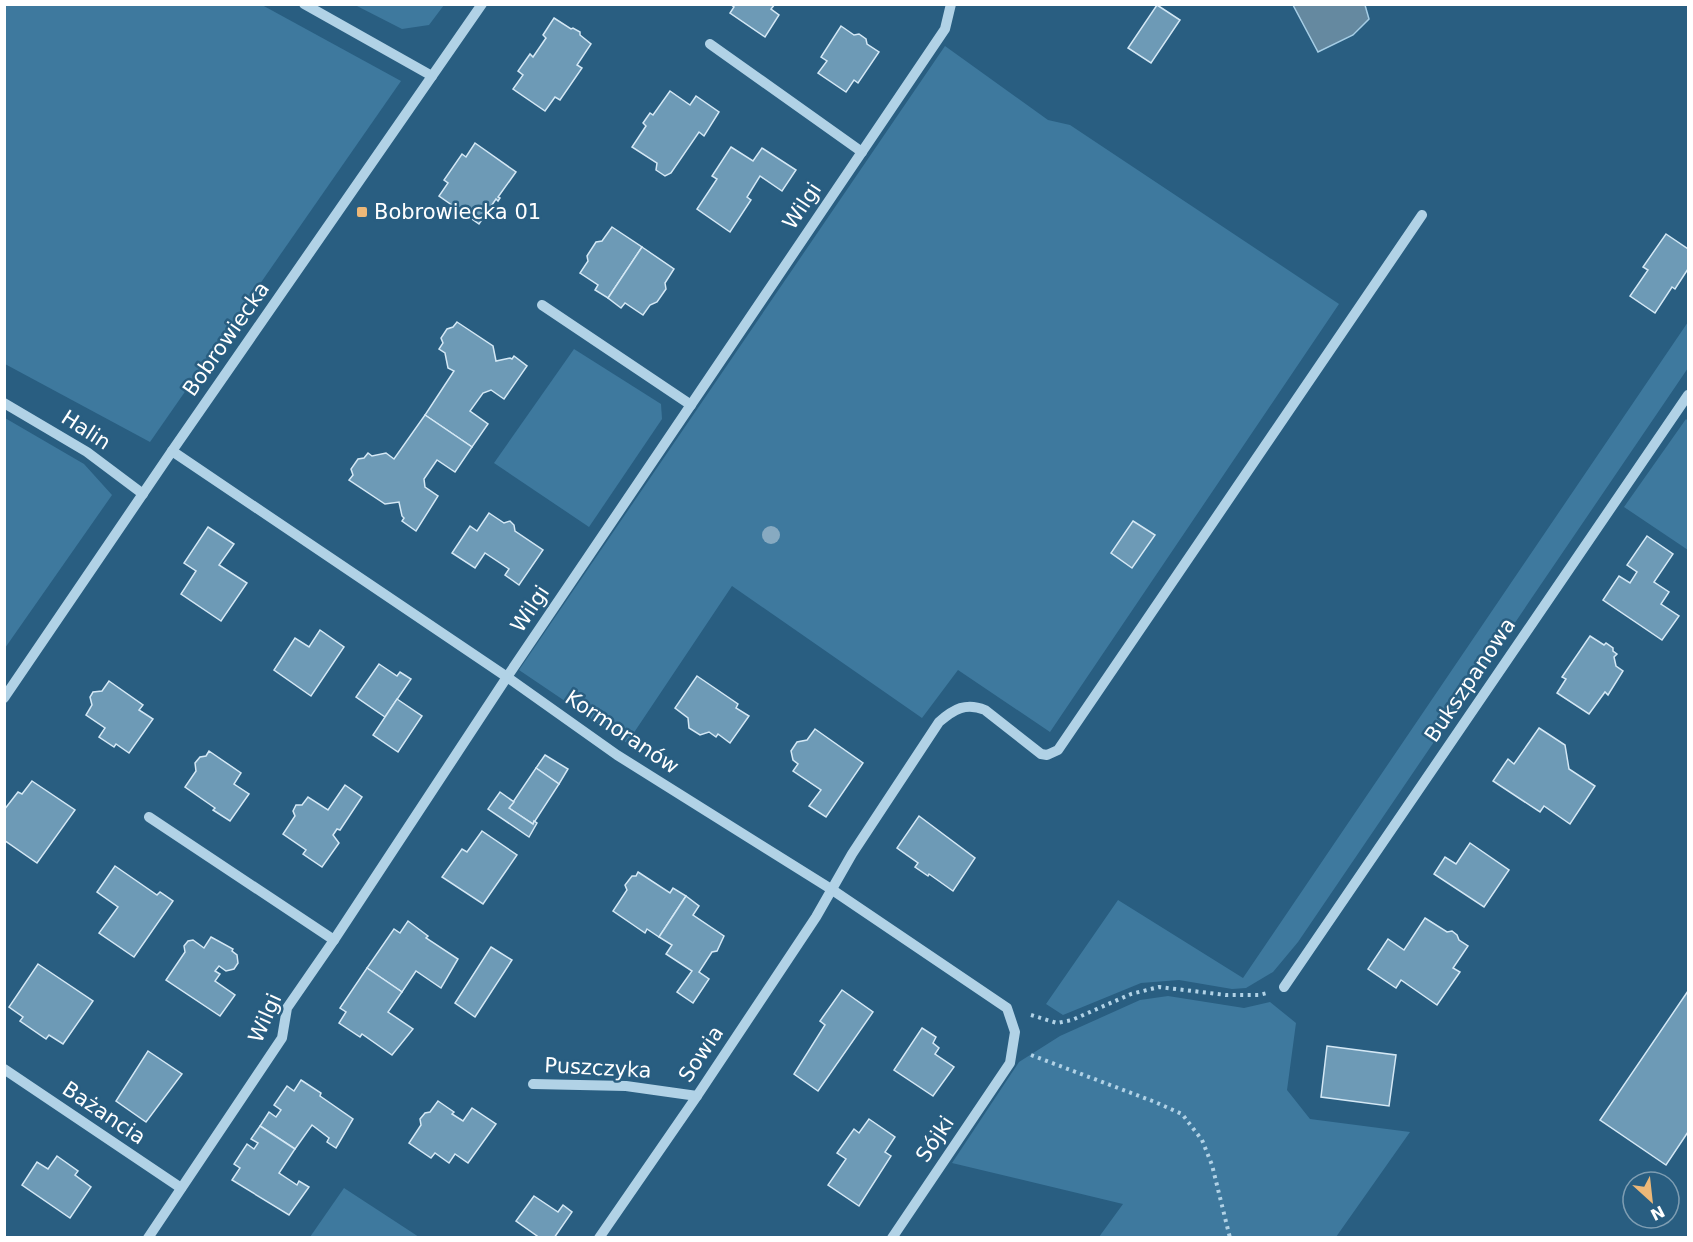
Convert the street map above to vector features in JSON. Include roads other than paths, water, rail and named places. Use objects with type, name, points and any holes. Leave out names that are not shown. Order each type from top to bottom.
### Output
[{"type":"street","points":[[304,4],[432,76]]},
{"type":"street","name":"Bobrowiecka","points":[[4,698],[172,451],[483,4]]},
{"type":"street","name":"Wilgi","points":[[148,1238],[282,1038],[287,1008],[507,677],[945,29],[951,4]]},
{"type":"street","points":[[710,45],[862,152]]},
{"type":"street","name":"Sowia","points":[[599,1238],[816,917],[939,722],[952,711],[966,706],[976,706],[985,710],[1041,754],[1047,755],[1058,750],[1422,215]]},
{"type":"street","points":[[542,305],[691,405]]},
{"type":"street","name":"Bukszpanowa","points":[[1284,987],[1689,394]]},
{"type":"street","name":"Halin","points":[[4,403],[87,452],[143,494]]},
{"type":"street","name":"Kormoranów","points":[[172,451],[507,677],[617,755],[831,890],[1007,1008],[1015,1032],[1010,1063]]},
{"type":"street","points":[[149,817],[334,940]]},
{"type":"street","name":"Sójki","points":[[892,1238],[1010,1063]]},
{"type":"street","name":"Bażancia","points":[[4,1069],[181,1188]]},
{"type":"street","name":"Puszczyka","points":[[533,1084],[626,1086],[697,1095]]},
{"type":"place","name":"Bobrowiecka 01","points":[[362,212]]}]
